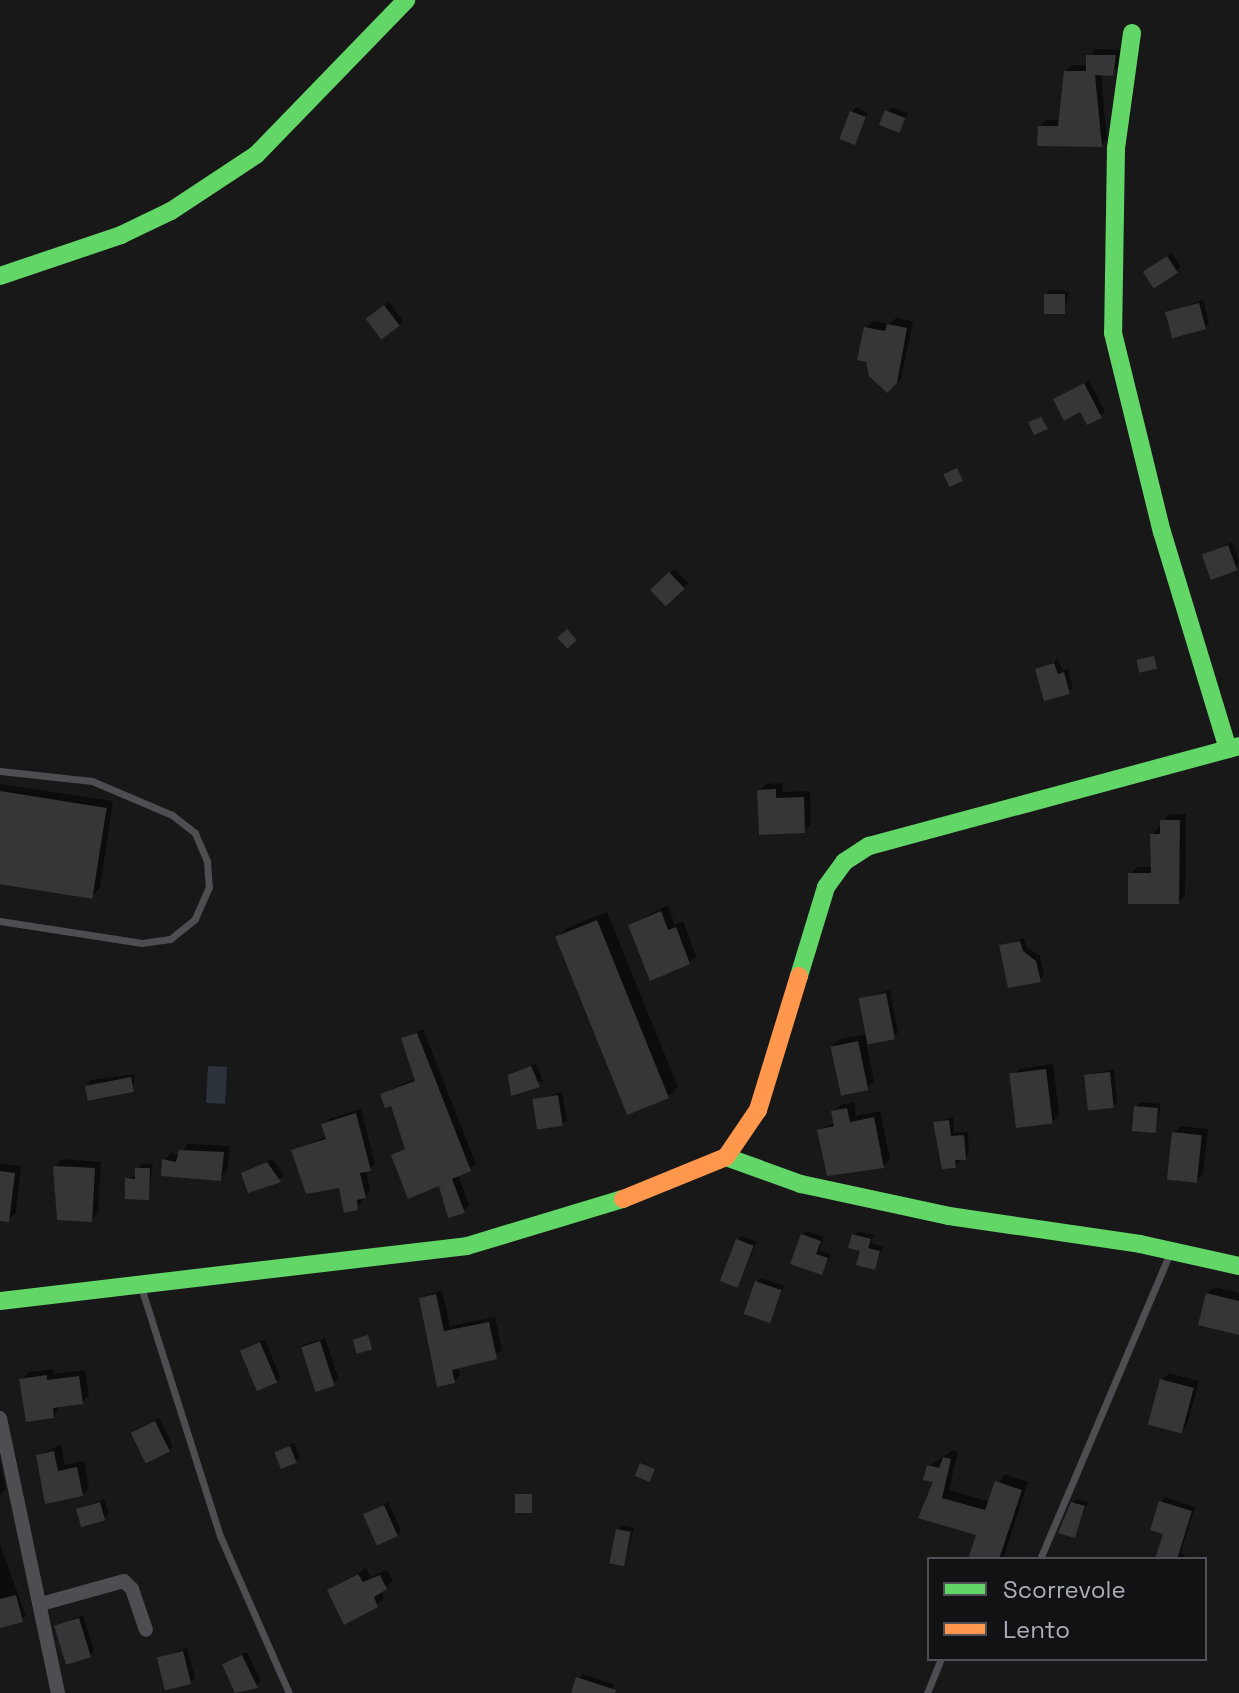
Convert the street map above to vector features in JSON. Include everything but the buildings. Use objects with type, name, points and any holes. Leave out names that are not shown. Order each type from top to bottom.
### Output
[{"type":"street","points":[[0,276],[121,235],[171,211],[256,155],[406,0]]},
{"type":"street","points":[[0,1301],[467,1246],[580,1216],[654,1190],[726,1157],[758,1110],[826,887],[844,862],[869,846],[1233,748],[1162,532],[1113,333],[1116,148],[1132,33]]},
{"type":"street","points":[[726,1157],[801,1184],[949,1216],[1171,1251],[1239,1266]]},
{"type":"street","points":[[0,1418],[58,1693]]},
{"type":"street","points":[[41,1604],[124,1581],[132,1589],[146,1630]]},
{"type":"lane","points":[[0,771],[92,781],[172,815],[195,833],[207,861],[209,887],[195,919],[170,939],[142,943],[0,921]]},
{"type":"lane","points":[[1041,1557],[1171,1251]]},
{"type":"lane","points":[[140,1285],[220,1536],[289,1693]]},
{"type":"lane","points":[[927,1693],[940,1661]]},
{"type":"shaded area","points":[[208,1066],[227,1067],[225,1104],[206,1103]]},
{"type":"traffic: fast","points":[[0,276],[121,235],[171,211],[256,155],[406,0]]},
{"type":"traffic: fast","points":[[1132,33],[1116,148],[1113,333],[1162,532],[1228,749]]},
{"type":"traffic: fast","points":[[799,976],[826,887],[844,862],[869,846],[1239,746]]},
{"type":"traffic: fast","points":[[726,1157],[801,1184],[949,1216],[1140,1244],[1239,1266]]},
{"type":"traffic: fast","points":[[0,1301],[467,1246],[623,1199]]},
{"type":"traffic: slow","points":[[623,1199],[726,1157],[758,1110],[799,976]]}]
